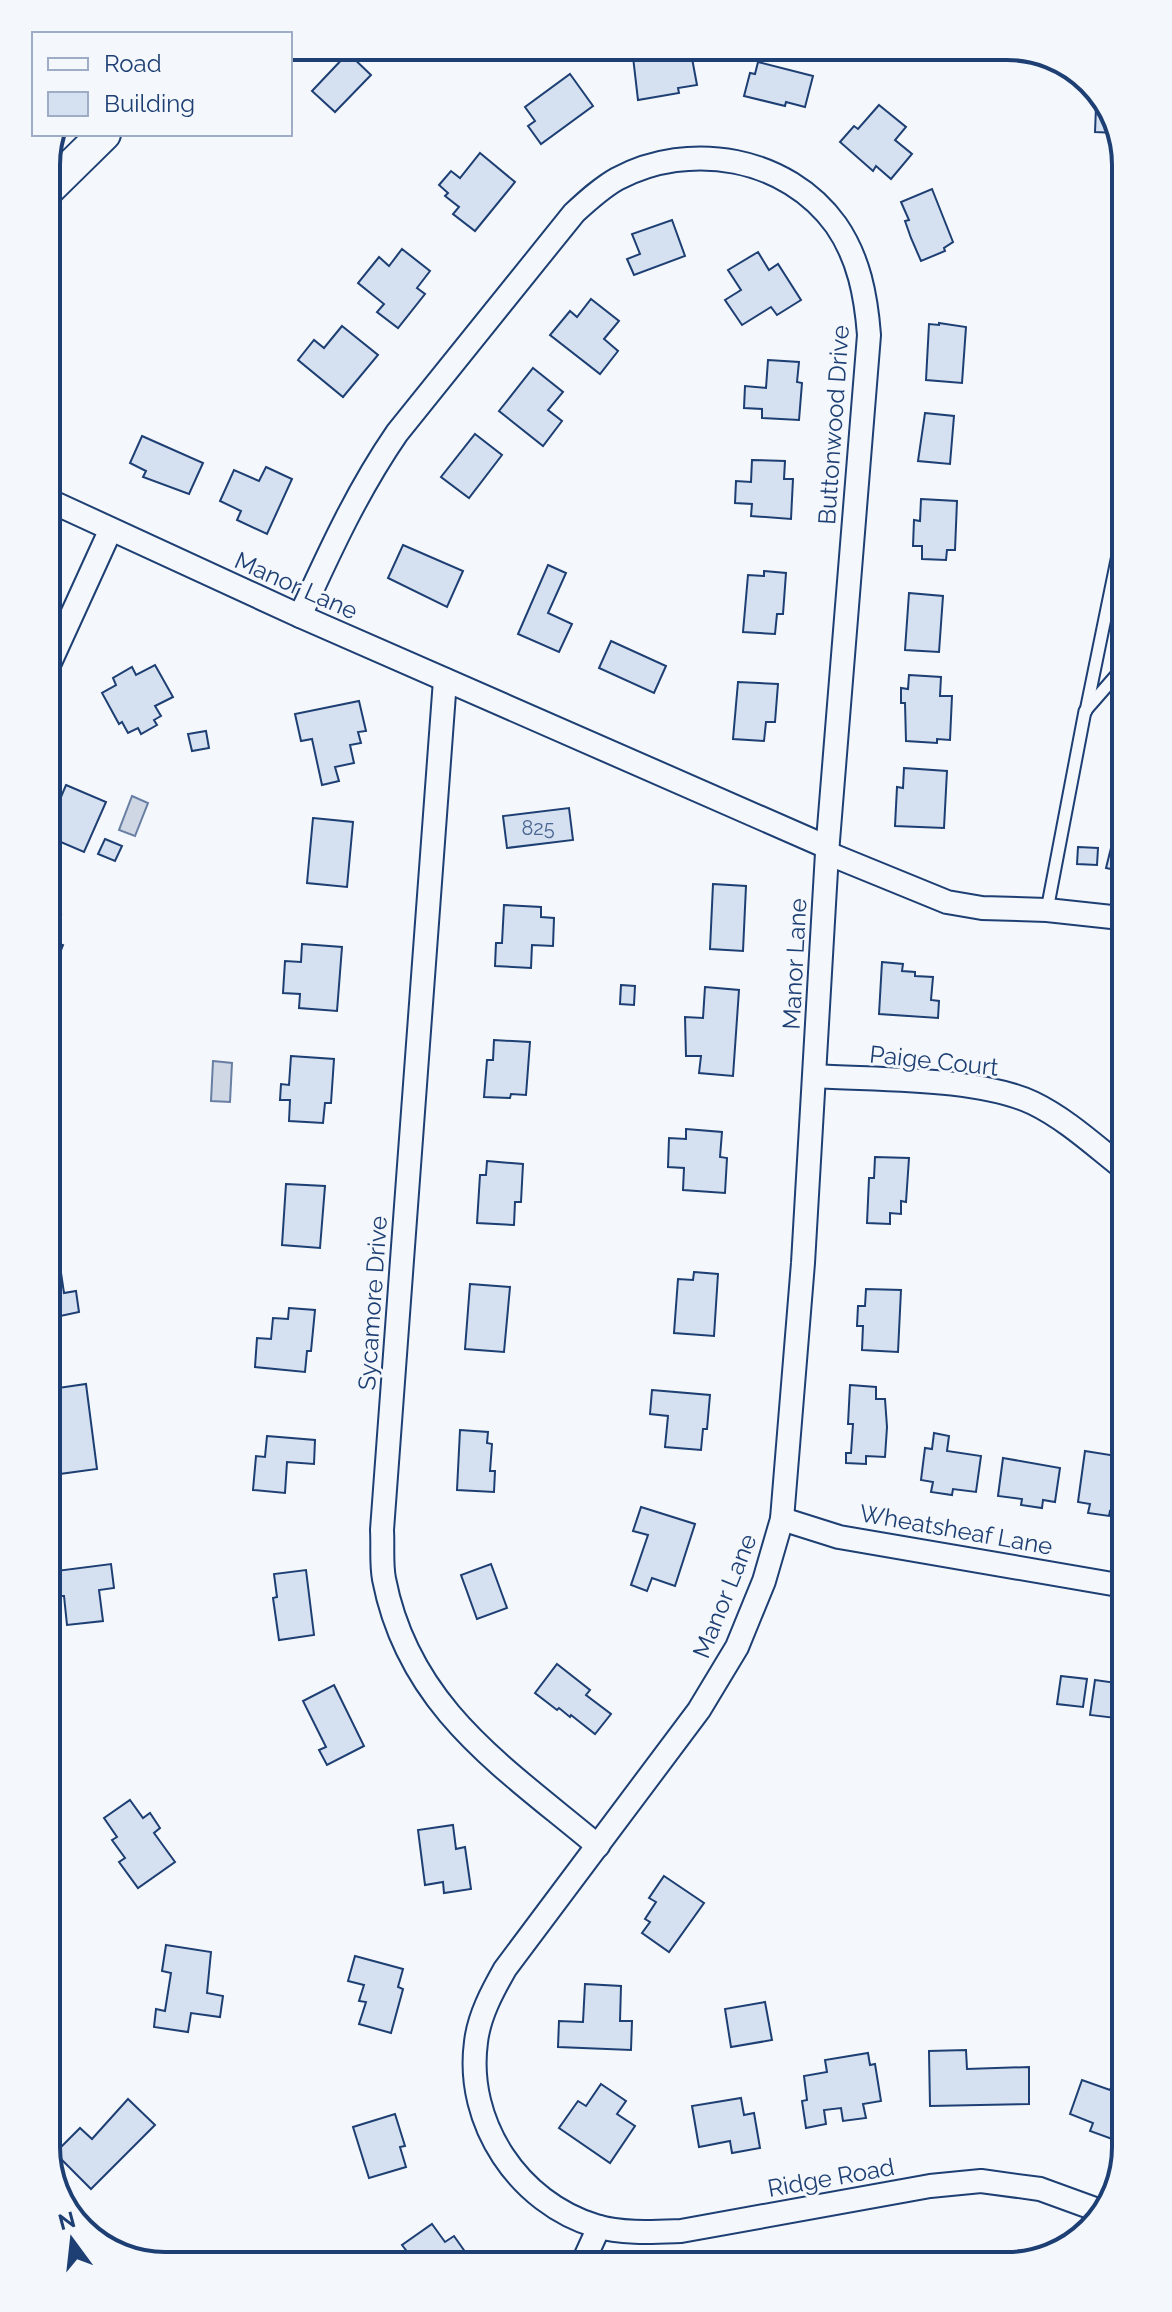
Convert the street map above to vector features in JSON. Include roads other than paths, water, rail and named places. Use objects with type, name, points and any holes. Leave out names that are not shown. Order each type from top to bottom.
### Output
[{"type":"street","points":[[60,177],[102,136]]},
{"type":"street","name":"Buttonwood Drive","points":[[300,616],[348,513],[389,444],[582,205],[616,180],[645,167],[684,159],[715,158],[773,172],[812,199],[835,225],[859,271],[866,295],[869,335],[827,850]]},
{"type":"street","name":"Manor Lane","points":[[60,506],[300,616],[947,902],[982,908],[1047,910],[1112,917]]},
{"type":"street","points":[[60,641],[110,531]]},
{"type":"street","name":"Sycamore Drive","points":[[445,680],[382,1530],[383,1575],[405,1649],[420,1677],[450,1717],[492,1757],[598,1846]]},
{"type":"street","name":"Manor Lane","points":[[599,2227],[551,2205],[532,2192],[508,2166],[483,2111],[474,2068],[476,2041],[482,2015],[505,1969],[716,1685],[737,1647],[764,1581],[782,1519],[803,1263],[827,850]]},
{"type":"street","name":"Paige Court","points":[[815,1076],[967,1086],[998,1091],[1036,1105],[1112,1159]]},
{"type":"street","name":"Wheatsheaf Lane","points":[[782,1519],[839,1537],[1112,1584]]},
{"type":"street","name":"Ridge Road","points":[[599,2227],[652,2233],[681,2231],[914,2189],[981,2181],[1040,2189],[1092,2208]]},
{"type":"street","points":[[588,2252],[599,2227]]},
{"type":"lane","points":[[1047,910],[1112,583]]},
{"type":"lane","points":[[1085,711],[1112,680]]}]
